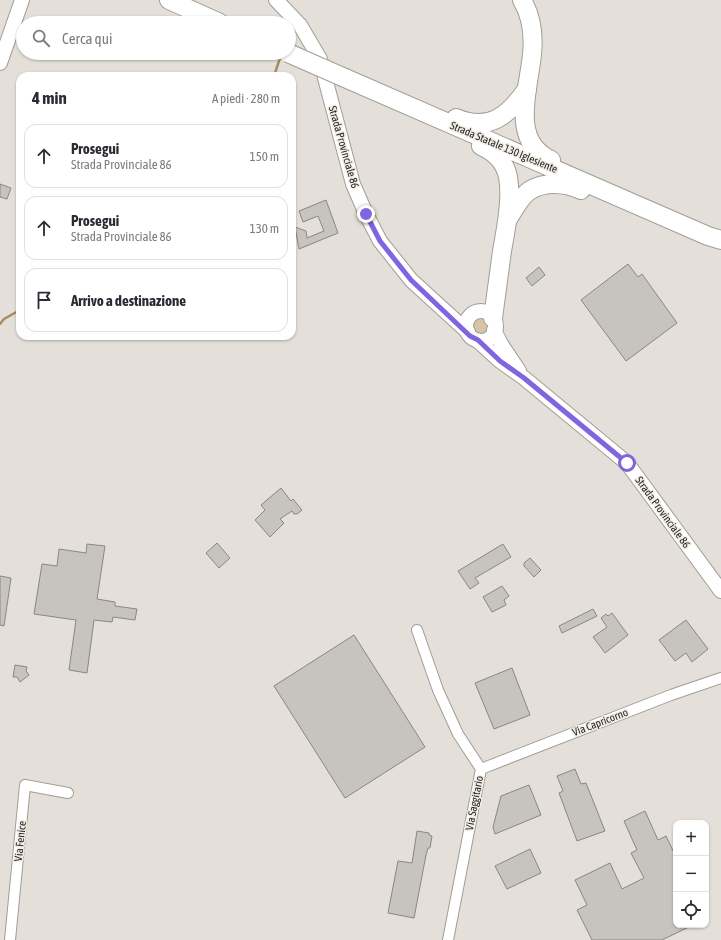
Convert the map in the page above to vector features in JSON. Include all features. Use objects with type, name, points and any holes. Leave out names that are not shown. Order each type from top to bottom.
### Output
[{"type":"highway","points":[[169,0],[204,16]]},
{"type":"highway","points":[[522,0],[531,19],[533,32],[532,53],[527,89],[526,129],[530,142],[539,154],[548,160],[616,189],[651,211]]},
{"type":"highway","name":"Strada Statale 130 Iglesiente","points":[[296,57],[721,240]]},
{"type":"highway","points":[[398,101],[430,108],[472,124],[490,122],[509,112],[527,89]]},
{"type":"highway","points":[[398,101],[425,120],[491,150],[499,158],[505,168],[508,180],[508,219],[497,286],[489,302],[485,318]]},
{"type":"highway","points":[[508,219],[529,191],[546,185],[556,184],[575,187],[610,201],[651,211]]},
{"type":"street","points":[[16,16],[22,0]]},
{"type":"street","name":"Strada Provinciale 86","points":[[276,0],[291,16]]},
{"type":"street","points":[[0,63],[16,17]]},
{"type":"street","name":"Strada Provinciale 86","points":[[296,21],[320,59],[353,184],[380,241],[411,280],[438,306],[500,361],[524,378],[627,463],[721,591]]},
{"type":"street","name":"Strada Provinciale 86","points":[[438,306],[455,312],[485,318],[524,378]]},
{"type":"street","points":[[485,318],[490,337],[486,339],[473,336],[466,323],[485,318]]},
{"type":"street","name":"Via Saggitario","points":[[417,630],[438,690],[458,734],[480,769],[448,940]]},
{"type":"street","name":"Via Capricorno","points":[[480,769],[671,695],[721,678]]},
{"type":"street","name":"Via Fenice","points":[[10,940],[25,784],[68,793]]},
{"type":"shaded area","points":[[478,314],[485,315],[490,319],[488,334],[483,337],[476,336],[469,326],[473,317]]},
{"type":"building","points":[[0,184],[11,188],[7,199],[0,197]]},
{"type":"building","points":[[326,200],[338,233],[299,249],[296,227],[306,231],[307,238],[324,231],[318,216],[303,222],[299,211]]},
{"type":"building","points":[[628,264],[638,277],[642,274],[677,323],[626,361],[581,300]]},
{"type":"building","points":[[539,267],[545,275],[532,286],[526,278]]},
{"type":"building","points":[[281,488],[291,501],[293,499],[302,510],[297,514],[294,514],[292,511],[280,519],[284,523],[270,537],[255,520],[265,510],[261,505]]},
{"type":"building","points":[[217,543],[230,558],[219,568],[206,553]]},
{"type":"building","points":[[87,544],[105,546],[97,599],[115,602],[115,606],[137,609],[135,620],[113,617],[112,622],[94,620],[87,673],[69,670],[76,620],[34,614],[42,564],[57,566],[59,549],[86,553]]},
{"type":"building","points":[[503,544],[511,557],[475,578],[479,583],[470,589],[458,571]]},
{"type":"building","points":[[530,558],[541,570],[534,577],[524,566],[524,563]]},
{"type":"building","points":[[0,576],[11,578],[4,626],[0,625]]},
{"type":"building","points":[[502,586],[509,596],[504,600],[506,605],[492,612],[483,597]]},
{"type":"building","points":[[593,609],[597,616],[562,633],[559,626]]},
{"type":"building","points":[[612,613],[628,635],[605,653],[593,637],[607,627],[601,618],[606,614],[608,616]]},
{"type":"building","points":[[686,620],[708,649],[692,662],[686,653],[675,661],[659,640]]},
{"type":"building","points":[[354,635],[425,747],[345,798],[274,686]]},
{"type":"building","points":[[15,665],[27,667],[26,671],[29,675],[20,682],[17,677],[13,677]]},
{"type":"building","points":[[512,668],[530,715],[494,729],[475,683]]},
{"type":"building","points":[[575,769],[581,784],[586,783],[605,831],[577,841],[559,793],[563,791],[557,776]]},
{"type":"building","points":[[529,785],[541,815],[495,834],[493,827],[501,796]]},
{"type":"building","points":[[645,811],[658,840],[666,836],[673,851],[673,928],[687,928],[662,940],[592,940],[577,910],[587,905],[575,880],[610,863],[622,889],[644,878],[631,853],[637,850],[624,821]]},
{"type":"building","points":[[417,831],[429,833],[429,835],[432,836],[430,848],[428,848],[426,855],[414,918],[388,913],[398,861],[412,863]]},
{"type":"building","points":[[530,849],[541,873],[507,889],[495,866]]},
{"type":"waterway","points":[[275,72],[279,60]]},
{"type":"waterway","points":[[0,324],[4,319],[16,312]]},
{"type":"route","points":[[366,214],[380,241],[411,280],[468,332],[470,336],[478,340],[500,361],[524,378],[627,463]]}]
